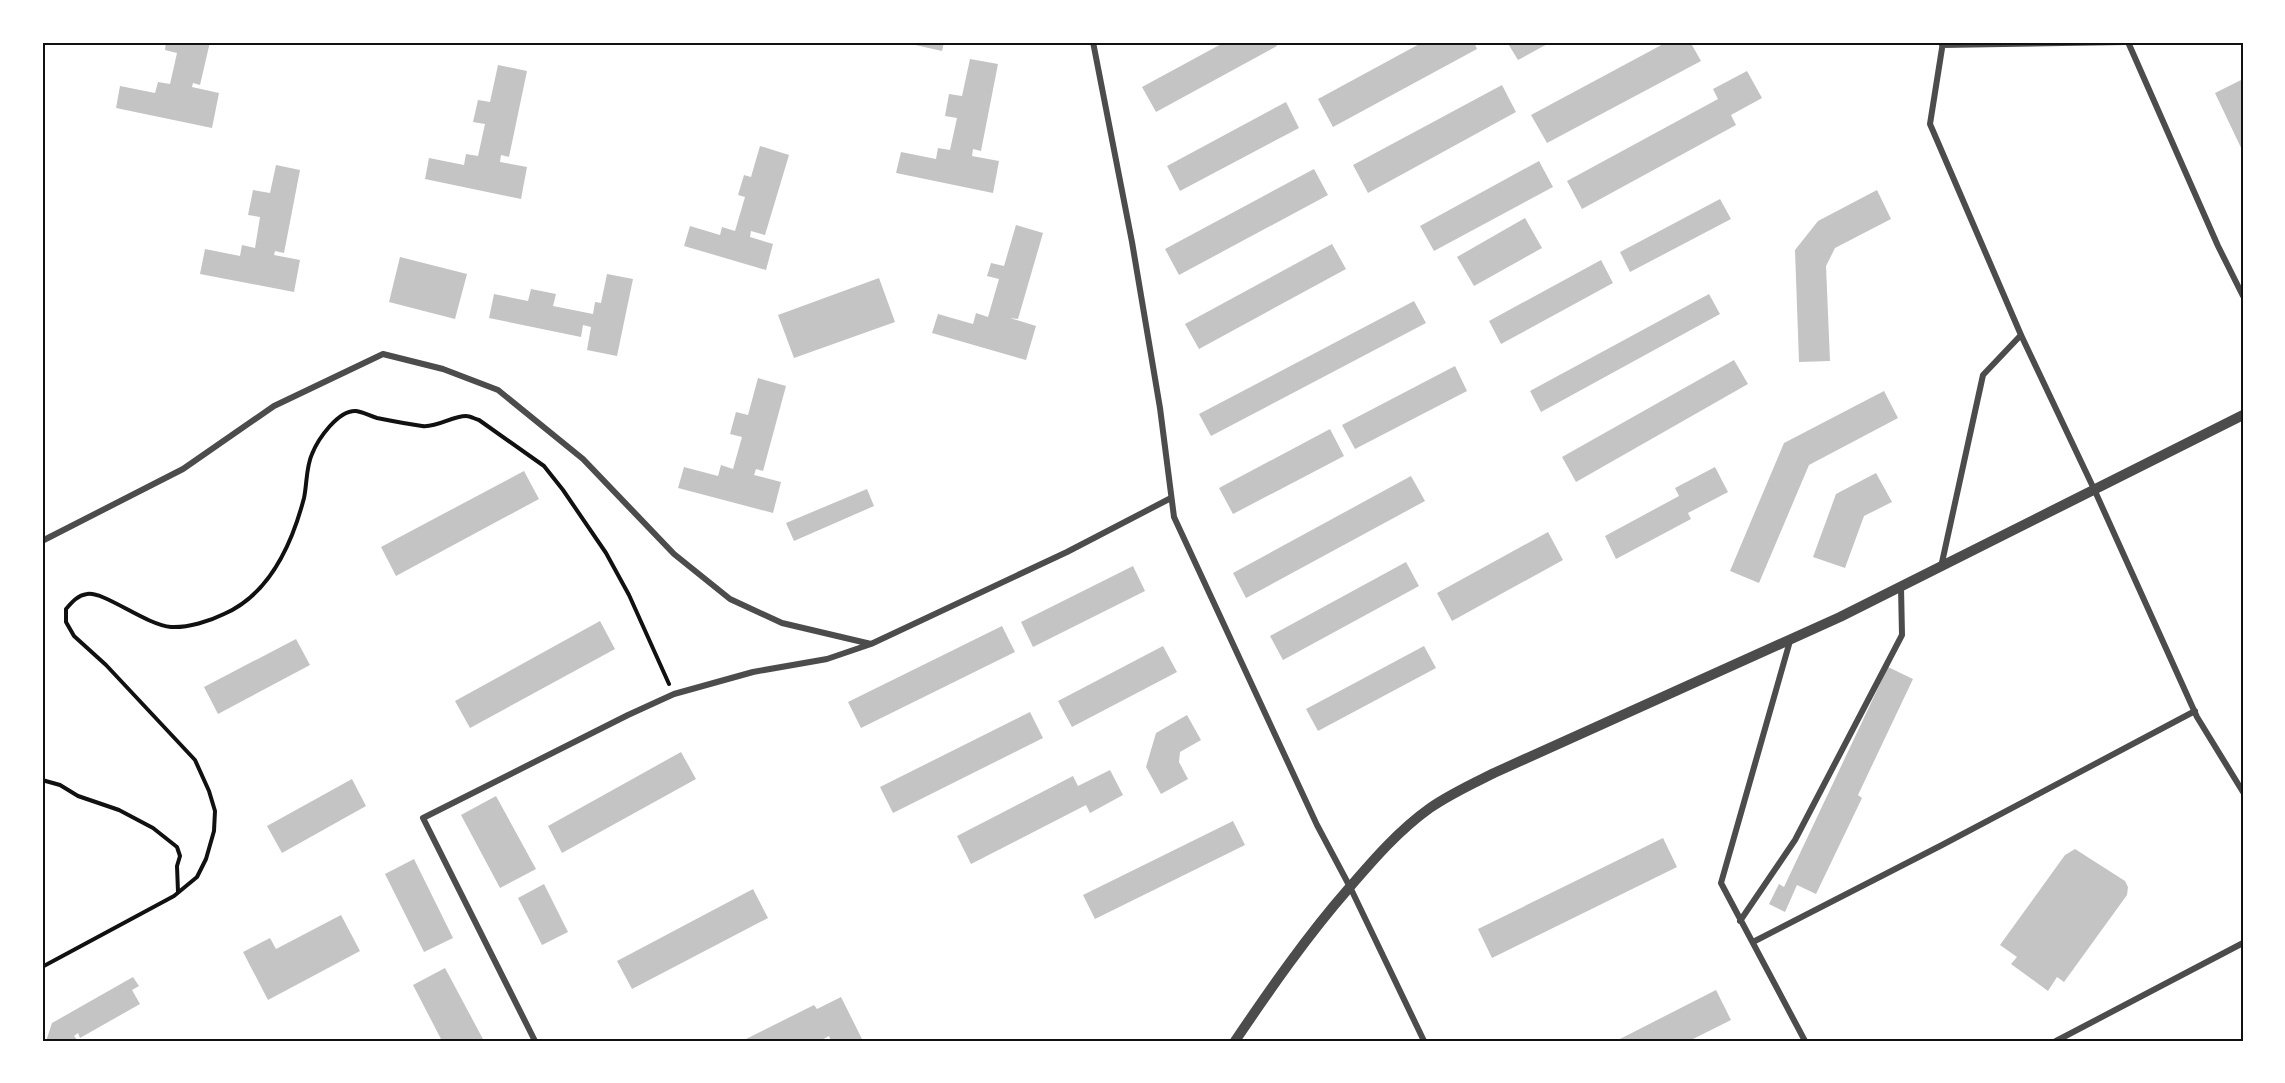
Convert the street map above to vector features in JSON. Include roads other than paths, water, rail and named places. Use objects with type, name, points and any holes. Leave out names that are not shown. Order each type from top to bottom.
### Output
[{"type":"street","points":[[1094,42],[1132,242],[1160,408],[1174,517],[1317,825],[1350,887],[1424,1041]]},
{"type":"street","points":[[2243,296],[2126,42],[1942,44],[1930,124],[2021,335],[2195,711],[2243,792]]},
{"type":"street","points":[[1941,567],[1983,375],[2021,335]]},
{"type":"street","points":[[42,542],[183,469],[274,406],[382,354],[443,369],[498,390],[583,459],[674,554],[730,599],[782,623],[871,644]]},
{"type":"street","points":[[1235,1041],[1270,988],[1320,920],[1372,860],[1403,830],[1452,794],[1494,772],[1790,641],[2243,416]]},
{"type":"street","points":[[535,1041],[423,818],[674,694],[753,672],[827,659],[871,644],[1067,552],[1171,498]]},
{"type":"street","points":[[1740,921],[1795,840],[1902,635],[1901,587]]},
{"type":"street","points":[[1790,641],[1721,883],[1804,1041]]},
{"type":"street","points":[[1753,942],[2195,711]]},
{"type":"street","points":[[2056,1041],[2243,944]]}]
